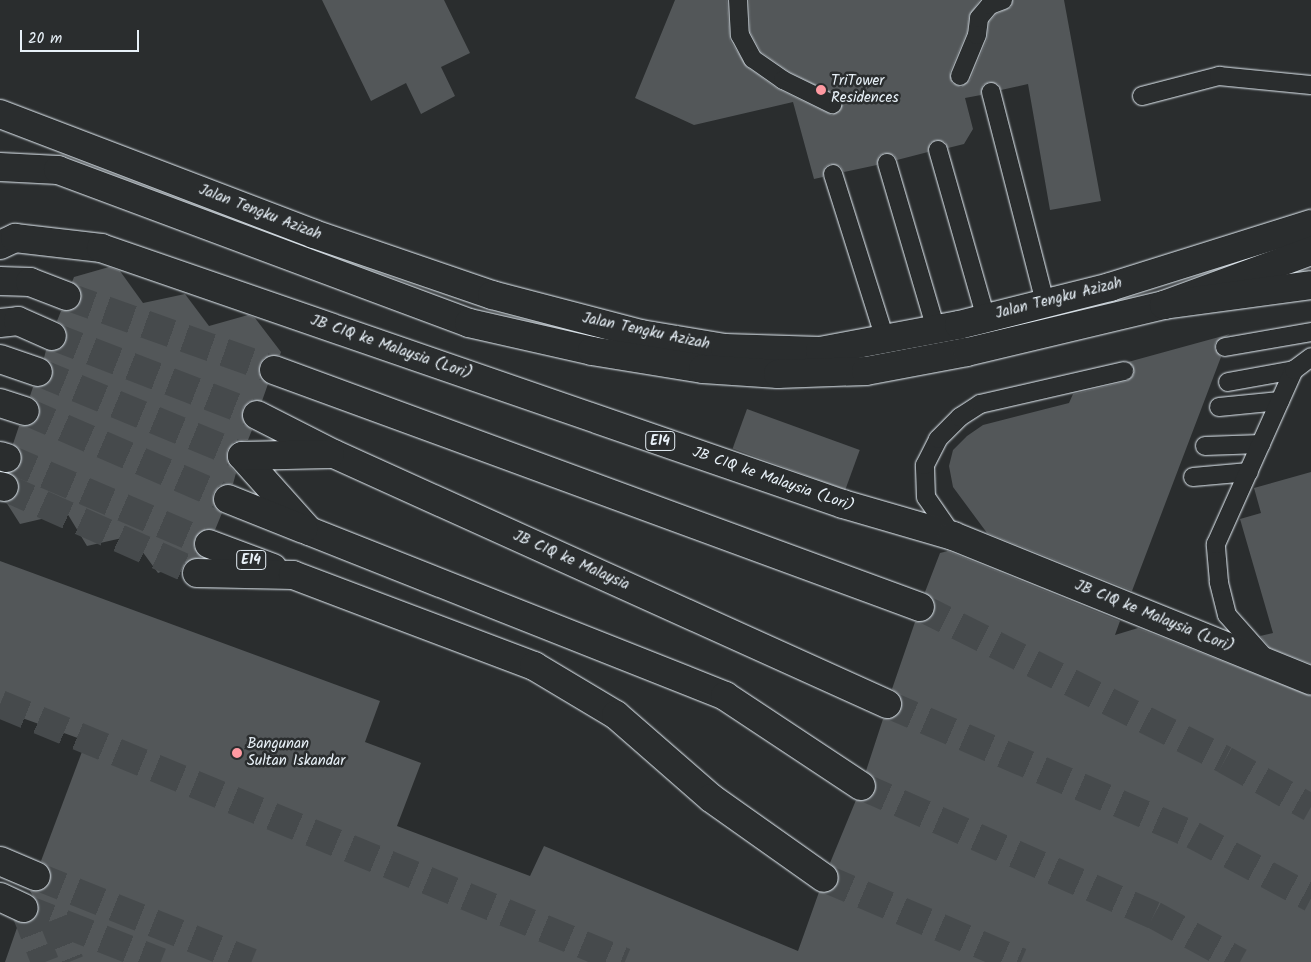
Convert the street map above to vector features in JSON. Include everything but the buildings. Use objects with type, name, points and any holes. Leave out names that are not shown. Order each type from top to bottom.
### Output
[{"type":"main road","name":"Jalan Tengku Azizah","points":[[0,114],[314,234],[473,289],[641,334],[725,348],[820,351],[936,329],[1110,288],[1311,224]]},
{"type":"main road","name":"Jalan Tengku Azizah","points":[[0,167],[58,170],[469,323],[592,351],[704,369],[778,374],[866,371],[967,352],[1164,305],[1311,251]]},
{"type":"main road","name":"JB CIQ ke Malaysia (Lori)","points":[[0,245],[15,238],[101,248],[843,504],[953,536],[1311,681]]},
{"type":"main road","points":[[0,281],[30,282],[66,296]]},
{"type":"main road","points":[[1164,305],[1311,285]]},
{"type":"main road","points":[[0,323],[18,321],[52,336]]},
{"type":"main road","points":[[0,359],[38,372]]},
{"type":"main road","points":[[274,370],[920,607]]},
{"type":"main road","name":"JB CIQ ke Malaysia","points":[[257,415],[334,454],[887,704]]},
{"type":"main road","points":[[308,531],[242,456],[334,454]]},
{"type":"main road","points":[[228,499],[724,696],[861,786]]},
{"type":"main road","name":"E14","points":[[209,544],[534,666],[616,715],[711,798],[824,878]]},
{"type":"main road","name":"E14","points":[[197,573],[293,575]]},
{"type":"main road","points":[[0,861],[36,876]]},
{"type":"main road","points":[[0,897],[24,908]]},
{"type":"lane","points":[[738,0],[740,35],[752,59],[783,80],[832,104]]},
{"type":"lane","points":[[960,76],[977,35],[979,18],[990,5],[1002,0]]},
{"type":"lane","points":[[1142,96],[1219,76],[1311,85]]},
{"type":"lane","points":[[991,92],[1045,303]]},
{"type":"lane","points":[[938,150],[986,318]]},
{"type":"lane","points":[[887,163],[936,329]]},
{"type":"lane","points":[[832,174],[885,339]]},
{"type":"lane","points":[[1225,347],[1311,332]]},
{"type":"lane","points":[[1228,382],[1294,370],[1311,357]]},
{"type":"lane","points":[[1272,666],[1227,615],[1219,582],[1216,544],[1294,370]]},
{"type":"lane","points":[[953,536],[926,496],[926,465],[938,439],[960,417],[980,404],[1124,371]]},
{"type":"lane","points":[[1219,407],[1280,401]]},
{"type":"lane","points":[[1205,446],[1261,444]]},
{"type":"lane","points":[[1193,477],[1248,472]]},
{"type":"tunnel","points":[[66,296],[274,370]]},
{"type":"tunnel","points":[[52,336],[257,415]]},
{"type":"tunnel","points":[[38,372],[242,456]]},
{"type":"tunnel","points":[[25,411],[228,499]]},
{"type":"tunnel","points":[[7,458],[209,544]]},
{"type":"tunnel","points":[[4,487],[197,573]]},
{"type":"tunnel","points":[[920,607],[1225,760],[1311,808]]},
{"type":"tunnel","points":[[0,704],[625,962]]},
{"type":"tunnel","points":[[887,704],[1193,835],[1311,898]]},
{"type":"tunnel","points":[[861,786],[1154,915],[1240,962]]},
{"type":"tunnel","points":[[36,876],[251,962]]},
{"type":"tunnel","points":[[824,878],[1021,962]]},
{"type":"tunnel","points":[[24,908],[161,962]]},
{"type":"tunnel","points":[[24,908],[45,962]]},
{"type":"tunnel","points":[[53,920],[70,962]]},
{"type":"place","name":"TriTower Residences","points":[[821,90]]},
{"type":"place","name":"Bangunan Sultan Iskandar","points":[[237,753]]}]
